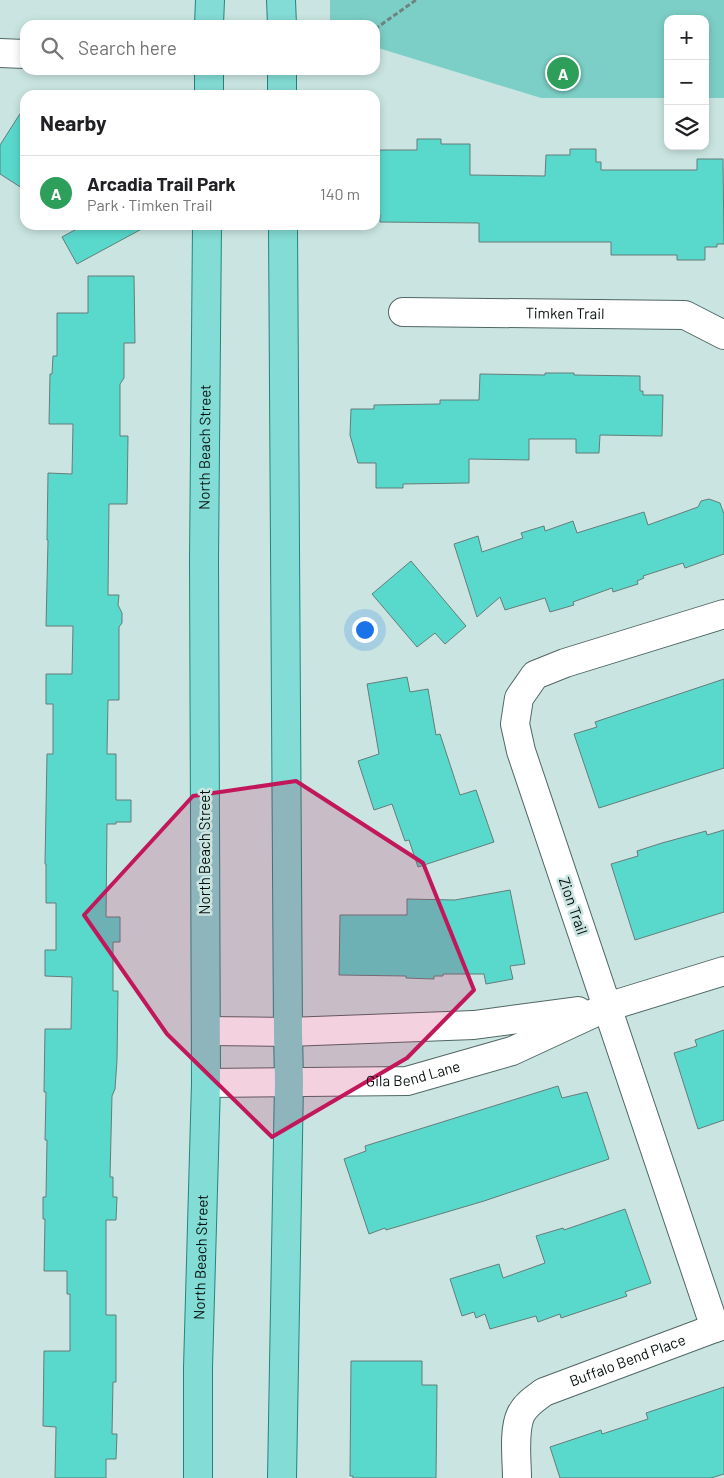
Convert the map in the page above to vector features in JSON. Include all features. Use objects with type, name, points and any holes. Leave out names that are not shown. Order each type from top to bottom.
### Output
[{"type":"main road","points":[[209,20],[210,0]]},
{"type":"main road","points":[[281,0],[282,20]]},
{"type":"main road","points":[[209,75],[209,90]]},
{"type":"main road","points":[[282,75],[282,90]]},
{"type":"main road","name":"North Beach Street","points":[[198,1478],[198,1368],[206,1083],[204,550],[207,230]]},
{"type":"main road","points":[[282,1478],[289,1082],[283,230]]},
{"type":"street","points":[[0,53],[20,54]]},
{"type":"street","name":"Timken Trail","points":[[403,312],[685,316],[724,335]]},
{"type":"street","name":"Zion Trail","points":[[719,1326],[607,1007],[521,751],[515,724],[519,698],[535,675],[565,663],[724,614]]},
{"type":"street","name":"Gila Bend Lane","points":[[206,1083],[407,1081],[512,1051],[607,1007],[724,971]]},
{"type":"street","name":"Gila Bend Lane","points":[[206,1031],[288,1032],[474,1026],[607,1007]]},
{"type":"street","name":"Buffalo Bend Place","points":[[517,1478],[517,1430],[521,1414],[532,1400],[544,1392],[719,1326]]},
{"type":"path","points":[[380,26],[416,0]]},
{"type":"highlighted area","points":[[296,781],[423,863],[474,990],[407,1058],[272,1137],[167,1034],[84,915],[193,796]]},
{"type":"shaded area","points":[[330,0],[724,0],[724,98],[709,98],[709,15],[664,15],[664,98],[541,98],[380,49],[380,20],[330,20]]},
{"type":"building","points":[[20,114],[20,187],[0,174],[0,145]]},
{"type":"building","points":[[417,139],[441,139],[441,144],[470,144],[470,175],[545,176],[546,155],[570,155],[570,149],[596,149],[596,162],[601,162],[601,170],[697,170],[697,159],[723,159],[724,244],[717,244],[717,247],[705,247],[705,260],[677,260],[677,255],[611,255],[611,242],[479,242],[479,223],[380,222],[380,150],[417,150]]},
{"type":"building","points":[[75,230],[140,230],[77,264],[62,237]]},
{"type":"building","points":[[88,276],[134,276],[135,343],[124,343],[124,378],[120,384],[120,436],[128,436],[127,504],[109,504],[108,595],[119,595],[118,605],[122,613],[122,623],[119,627],[119,700],[108,700],[107,754],[116,754],[116,800],[131,800],[131,822],[107,824],[106,917],[120,917],[120,942],[113,942],[113,991],[118,991],[117,1060],[115,1089],[112,1096],[110,1177],[113,1177],[113,1197],[117,1197],[116,1220],[106,1220],[106,1315],[116,1315],[116,1382],[113,1382],[112,1434],[117,1434],[116,1459],[106,1459],[106,1478],[55,1478],[56,1427],[43,1426],[44,1351],[70,1351],[70,1294],[67,1294],[67,1271],[44,1271],[45,1219],[43,1219],[43,1197],[46,1197],[47,1140],[45,1140],[46,1092],[44,1092],[45,1029],[71,1029],[72,977],[45,976],[45,950],[56,950],[56,903],[46,903],[47,754],[53,754],[53,704],[46,704],[46,674],[72,674],[73,626],[46,626],[48,473],[72,474],[73,424],[49,424],[50,374],[52,374],[53,356],[57,356],[57,313],[88,313]]},
{"type":"building","points":[[545,373],[640,376],[640,391],[643,391],[643,395],[663,395],[662,436],[600,435],[599,453],[576,453],[576,439],[529,439],[529,460],[469,459],[469,483],[403,484],[403,488],[376,488],[376,463],[358,463],[350,435],[351,409],[374,409],[374,405],[440,404],[440,400],[479,400],[480,374],[545,375]]},
{"type":"building","points":[[709,499],[720,503],[724,514],[724,554],[685,568],[683,563],[643,576],[644,578],[637,581],[638,584],[613,592],[612,588],[573,602],[574,605],[550,612],[545,598],[505,610],[500,597],[477,617],[454,544],[478,536],[482,552],[523,538],[521,533],[544,526],[545,531],[573,521],[577,533],[644,512],[648,525],[698,507],[701,501]]},
{"type":"building","points":[[411,561],[466,626],[445,644],[435,633],[417,647],[372,594]]},
{"type":"building","points":[[407,677],[410,692],[428,689],[436,735],[440,734],[460,795],[476,790],[494,842],[418,867],[409,840],[405,841],[392,804],[374,810],[358,761],[379,754],[367,684]]},
{"type":"building","points":[[724,679],[724,768],[599,808],[574,734],[597,727],[595,722]]},
{"type":"building","points":[[724,830],[724,912],[635,940],[611,864],[638,856],[637,851],[662,843],[706,831],[707,835]]},
{"type":"building","points":[[510,890],[525,964],[510,966],[513,979],[486,984],[484,974],[443,974],[443,976],[434,976],[434,979],[406,978],[406,976],[339,975],[340,915],[407,915],[407,899],[455,900]]},
{"type":"building","points":[[724,1030],[724,1120],[698,1129],[674,1053],[697,1046],[695,1040]]},
{"type":"building","points":[[558,1086],[562,1098],[587,1092],[609,1159],[484,1201],[369,1234],[344,1159],[366,1151],[365,1146]]},
{"type":"building","points":[[625,1209],[651,1283],[625,1292],[627,1296],[561,1318],[560,1314],[538,1322],[536,1316],[490,1329],[485,1314],[476,1318],[474,1312],[462,1316],[450,1279],[499,1264],[503,1278],[545,1263],[536,1236],[563,1228],[564,1230]]},
{"type":"building","points":[[351,1361],[422,1361],[422,1385],[437,1385],[436,1478],[353,1478],[353,1476],[350,1476]]},
{"type":"building","points":[[724,1387],[724,1474],[711,1478],[560,1478],[550,1447],[601,1430],[602,1434],[648,1419],[646,1413]]},
{"type":"place","name":"Arcadia Trail Park","points":[[563,73]]}]
